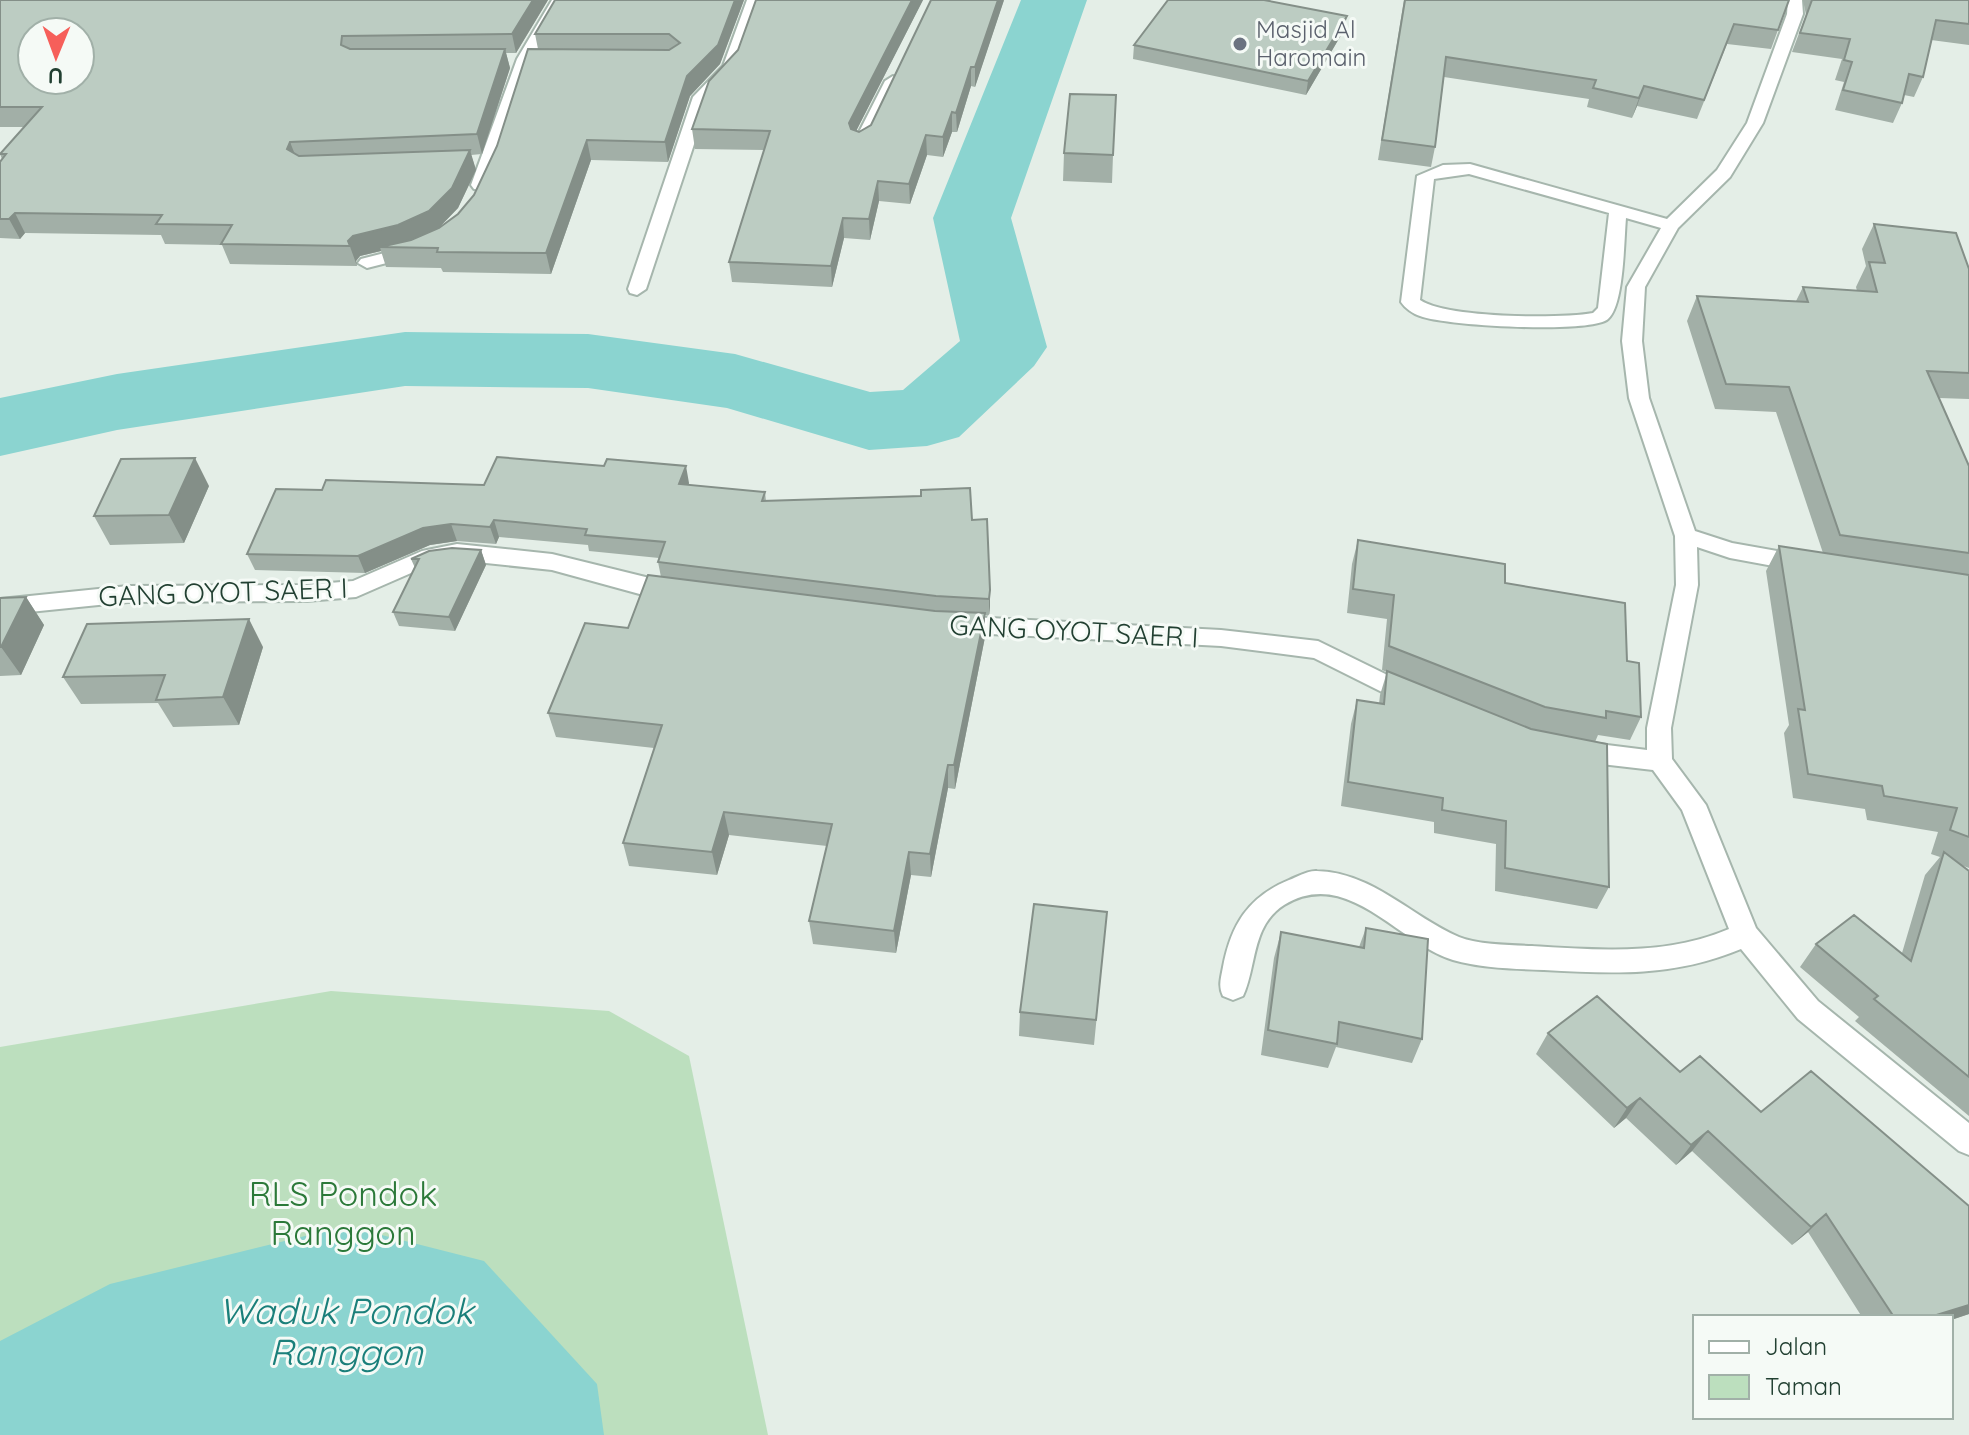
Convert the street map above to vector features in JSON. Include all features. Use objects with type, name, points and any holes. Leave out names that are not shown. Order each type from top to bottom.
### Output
[{"type":"street","points":[[472,205],[483,162],[525,59],[559,0]]},
{"type":"street","points":[[637,289],[699,102],[730,68],[754,0]]},
{"type":"street","points":[[1795,0],[1795,14],[1755,123],[1724,173],[1671,225],[1636,287],[1632,341],[1639,398],[1686,536],[1687,585],[1659,728],[1660,761],[1693,805],[1745,935],[1808,1010],[1969,1141]]},
{"type":"street","points":[[861,144],[900,66]]},
{"type":"street","points":[[1618,210],[1607,309],[1599,318],[1582,321],[1456,319],[1425,312],[1410,302],[1426,176],[1443,170],[1470,169],[1618,210],[1671,225]]},
{"type":"street","points":[[367,263],[435,243]]},
{"type":"street","points":[[1686,536],[1730,550],[1827,569]]},
{"type":"street","name":"GANG OYOT SAER I","points":[[0,607],[128,594],[306,593],[356,589],[430,556],[457,552],[552,562],[647,588],[694,594]]},
{"type":"street","name":"GANG OYOT SAER I","points":[[936,624],[1221,638],[1318,650],[1427,703]]},
{"type":"street","points":[[1556,748],[1660,761]]},
{"type":"street","points":[[1233,988],[1241,944],[1255,919],[1273,898],[1315,881],[1344,887],[1371,898],[1456,949],[1516,957],[1631,963],[1705,952],[1745,935]]},
{"type":"green space","name":"RLS Pondok Ranggon","points":[[331,991],[609,1011],[689,1056],[768,1435],[0,1435],[0,1047]]},
{"type":"water","name":"Waduk Pondok Ranggon","points":[[346,1226],[484,1261],[597,1384],[604,1435],[0,1435],[0,1341],[110,1284]]},
{"type":"building","points":[[0,0],[533,0],[512,34],[342,36],[341,45],[350,49],[505,49],[477,134],[290,142],[287,149],[299,156],[470,150],[452,188],[429,211],[398,225],[353,236],[348,241],[350,246],[221,244],[232,225],[156,224],[162,215],[15,213],[9,219],[0,219],[0,162],[6,154],[0,154],[42,107],[0,107]]},
{"type":"building","points":[[555,0],[735,0],[718,45],[687,76],[665,142],[587,140],[546,253],[437,252],[438,248],[380,247],[411,240],[439,228],[458,214],[474,195],[497,146],[528,49],[669,50],[680,43],[669,34],[535,34]]},
{"type":"building","points":[[756,0],[912,0],[849,123],[851,129],[859,132],[871,125],[931,0],[998,0],[975,67],[971,67],[956,113],[952,112],[943,137],[926,135],[909,184],[878,181],[869,219],[843,218],[831,266],[729,262],[770,131],[692,129],[709,81],[738,50]]},
{"type":"building","name":"Masjid Al Haromain","points":[[1168,0],[1264,0],[1347,16],[1308,81],[1134,45]]},
{"type":"building","points":[[1405,0],[1789,0],[1778,30],[1734,24],[1704,100],[1644,86],[1639,98],[1593,88],[1596,80],[1446,57],[1435,147],[1382,140]]},
{"type":"building","points":[[1812,0],[1969,0],[1969,24],[1936,20],[1923,77],[1909,74],[1902,103],[1843,90],[1852,62],[1844,60],[1850,39],[1800,33]]},
{"type":"building","points":[[1070,94],[1116,95],[1113,155],[1064,153]]},
{"type":"building","points":[[1874,224],[1956,233],[1969,269],[1969,373],[1927,371],[1969,466],[1969,553],[1840,535],[1789,387],[1726,384],[1697,296],[1808,302],[1803,287],[1877,292],[1869,262],[1885,263]]},
{"type":"building","points":[[497,457],[604,466],[607,459],[686,466],[679,484],[765,492],[762,501],[921,496],[921,490],[970,488],[972,520],[987,519],[989,599],[936,596],[658,562],[665,542],[585,535],[587,529],[494,520],[490,527],[451,524],[423,528],[358,556],[247,554],[276,489],[322,490],[326,480],[484,485]]},
{"type":"building","points":[[195,458],[169,515],[94,516],[121,459]]},
{"type":"building","points":[[1358,540],[1505,564],[1505,583],[1625,603],[1627,661],[1639,663],[1641,717],[1606,711],[1606,718],[1545,707],[1389,646],[1394,595],[1353,589]]},
{"type":"building","points":[[1779,546],[1969,575],[1969,837],[1950,830],[1957,808],[1884,796],[1882,786],[1808,774],[1798,709],[1805,710]]},
{"type":"building","points":[[452,548],[481,550],[449,617],[393,612],[419,559],[411,559],[429,551]]},
{"type":"building","points":[[648,575],[935,611],[985,613],[954,765],[948,765],[930,854],[909,852],[894,931],[809,921],[832,824],[724,812],[712,852],[623,843],[662,725],[548,713],[585,623],[628,628]]},
{"type":"building","points":[[26,597],[1,647],[0,647],[0,598]]},
{"type":"building","points":[[249,619],[223,697],[156,700],[165,675],[63,677],[87,624]]},
{"type":"building","points":[[1387,671],[1531,729],[1607,744],[1609,887],[1505,868],[1506,821],[1442,810],[1443,798],[1348,782],[1357,700],[1384,704]]},
{"type":"building","points":[[1944,852],[1969,871],[1969,1077],[1874,999],[1878,996],[1816,944],[1854,915],[1911,961]]},
{"type":"building","points":[[1034,904],[1107,912],[1096,1020],[1020,1012]]},
{"type":"building","points":[[1366,928],[1428,939],[1422,1039],[1339,1022],[1337,1044],[1268,1030],[1281,932],[1364,948]]},
{"type":"building","points":[[1597,996],[1680,1072],[1700,1056],[1761,1112],[1811,1071],[1969,1206],[1969,1305],[1936,1315],[1893,1315],[1826,1214],[1811,1227],[1708,1131],[1691,1145],[1640,1098],[1627,1108],[1548,1033]]},
{"type":"waterway","points":[[0,427],[117,402],[405,359],[588,361],[735,382],[869,421],[927,417],[1004,347],[972,218],[1054,0]]},
{"type":"place","name":"Masjid Al Haromain","points":[[1240,44]]}]
